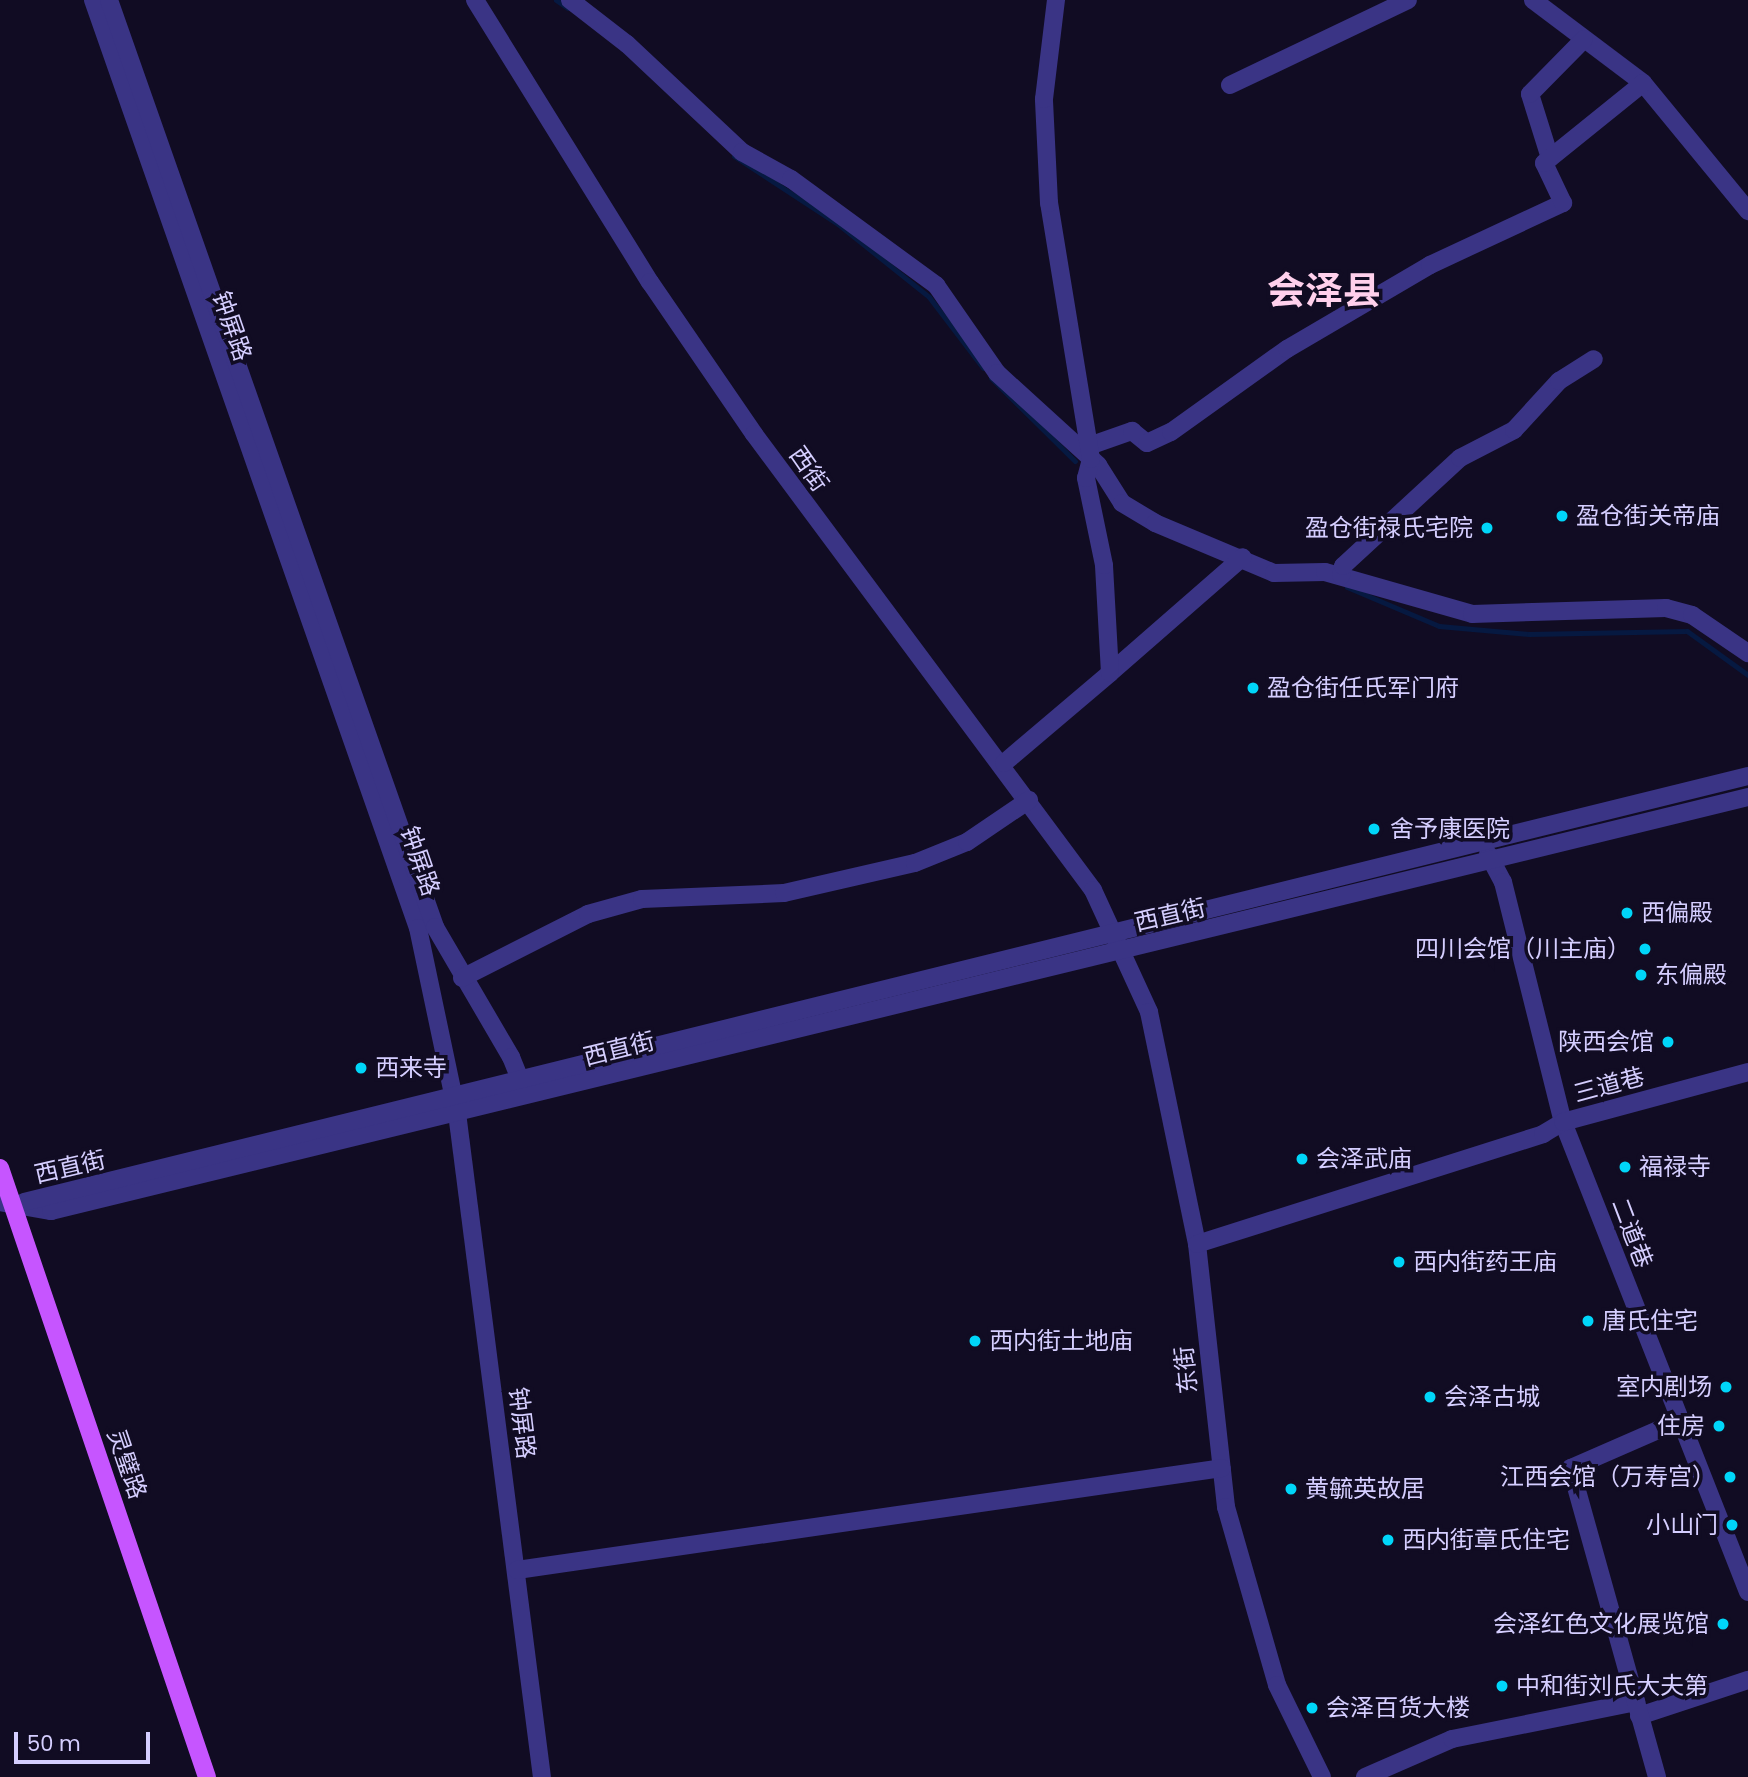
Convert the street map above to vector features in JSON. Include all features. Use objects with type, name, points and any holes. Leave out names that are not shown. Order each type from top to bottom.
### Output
[{"type":"main road","name":"灵璧路","points":[[0,1168],[7,1203],[207,1777]]},
{"type":"street","name":"钟屏路","points":[[93,0],[418,928],[456,1105],[542,1777]]},
{"type":"street","name":"钟屏路","points":[[109,0],[430,915],[461,978],[523,1088]]},
{"type":"street","name":"西街","points":[[475,0],[650,282],[754,434],[872,599],[1004,763],[1093,890],[1114,933],[1119,952]]},
{"type":"street","points":[[570,0],[627,44],[742,152],[791,179],[936,285],[997,373],[1090,452],[1122,503],[1155,523],[1243,557],[1275,573],[1341,576],[1472,614],[1666,608],[1692,615],[1748,653]]},
{"type":"street","points":[[1056,0],[1044,99],[1049,203],[1090,452],[1086,478],[1104,565],[1110,673]]},
{"type":"street","points":[[1230,85],[1408,0]]},
{"type":"street","points":[[1533,0],[1643,83],[1748,211]]},
{"type":"street","points":[[1550,158],[1530,94],[1584,39]]},
{"type":"street","points":[[1090,452],[1132,431],[1147,443],[1171,432],[1287,349],[1430,265],[1563,203],[1544,163],[1643,83]]},
{"type":"street","points":[[1341,576],[1343,566],[1460,458],[1514,430],[1559,381],[1594,359]]},
{"type":"street","points":[[1004,763],[1243,557]]},
{"type":"street","name":"西直街","points":[[7,1203],[51,1211],[1114,933],[1485,844],[1748,776]]},
{"type":"street","name":"西直街","points":[[523,1088],[1119,952],[1491,863],[1748,797]]},
{"type":"street","points":[[461,978],[588,914],[642,899],[785,893],[915,863],[967,842],[1029,800]]},
{"type":"street","name":"二道巷","points":[[1485,844],[1491,863],[1503,882],[1563,1122],[1748,1592]]},
{"type":"street","name":"东街","points":[[1119,952],[1149,1012],[1197,1244],[1226,1507],[1278,1685],[1322,1777]]},
{"type":"street","name":"三道巷","points":[[1197,1244],[1543,1135],[1563,1122],[1748,1072]]},
{"type":"street","points":[[1657,1777],[1572,1468],[1681,1420]]},
{"type":"street","points":[[517,1570],[1222,1468]]},
{"type":"street","points":[[1365,1777],[1452,1739],[1638,1709],[1748,1680]]},
{"type":"waterway","points":[[556,0],[568,8]]},
{"type":"waterway","points":[[734,156],[838,224],[929,297],[983,368]]},
{"type":"waterway","points":[[991,378],[1075,461]]},
{"type":"waterway","points":[[1347,587],[1439,626],[1529,634],[1687,631],[1748,675]]},
{"type":"place","name":"盈仓街关帝庙","points":[[1562,516]]},
{"type":"place","name":"盈仓街禄氏宅院","points":[[1487,528]]},
{"type":"place","name":"盈仓街任氏军门府","points":[[1253,688]]},
{"type":"place","name":"舍予康医院","points":[[1374,829]]},
{"type":"place","name":"西偏殿","points":[[1627,913]]},
{"type":"place","name":"四川会馆（川主庙）","points":[[1645,949]]},
{"type":"place","name":"东偏殿","points":[[1641,975]]},
{"type":"place","name":"陕西会馆","points":[[1668,1042]]},
{"type":"place","name":"西来寺","points":[[361,1068]]},
{"type":"place","name":"会泽武庙","points":[[1302,1159]]},
{"type":"place","name":"福禄寺","points":[[1625,1167]]},
{"type":"place","name":"西内街药王庙","points":[[1399,1262]]},
{"type":"place","name":"唐氏住宅","points":[[1588,1321]]},
{"type":"place","name":"西内街土地庙","points":[[975,1341]]},
{"type":"place","name":"室内剧场","points":[[1726,1387]]},
{"type":"place","name":"会泽古城","points":[[1430,1397]]},
{"type":"place","name":"住房","points":[[1719,1426]]},
{"type":"place","name":"江西会馆（万寿宫）","points":[[1730,1477]]},
{"type":"place","name":"黄毓英故居","points":[[1291,1489]]},
{"type":"place","name":"小山门","points":[[1732,1525]]},
{"type":"place","name":"西内街章氏住宅","points":[[1388,1540]]},
{"type":"place","name":"会泽红色文化展览馆","points":[[1723,1624]]},
{"type":"place","name":"中和街刘氏大夫第","points":[[1502,1686]]},
{"type":"place","name":"会泽百货大楼","points":[[1312,1708]]},
{"type":"district","name":"会泽县","points":[[1324,291]]}]
